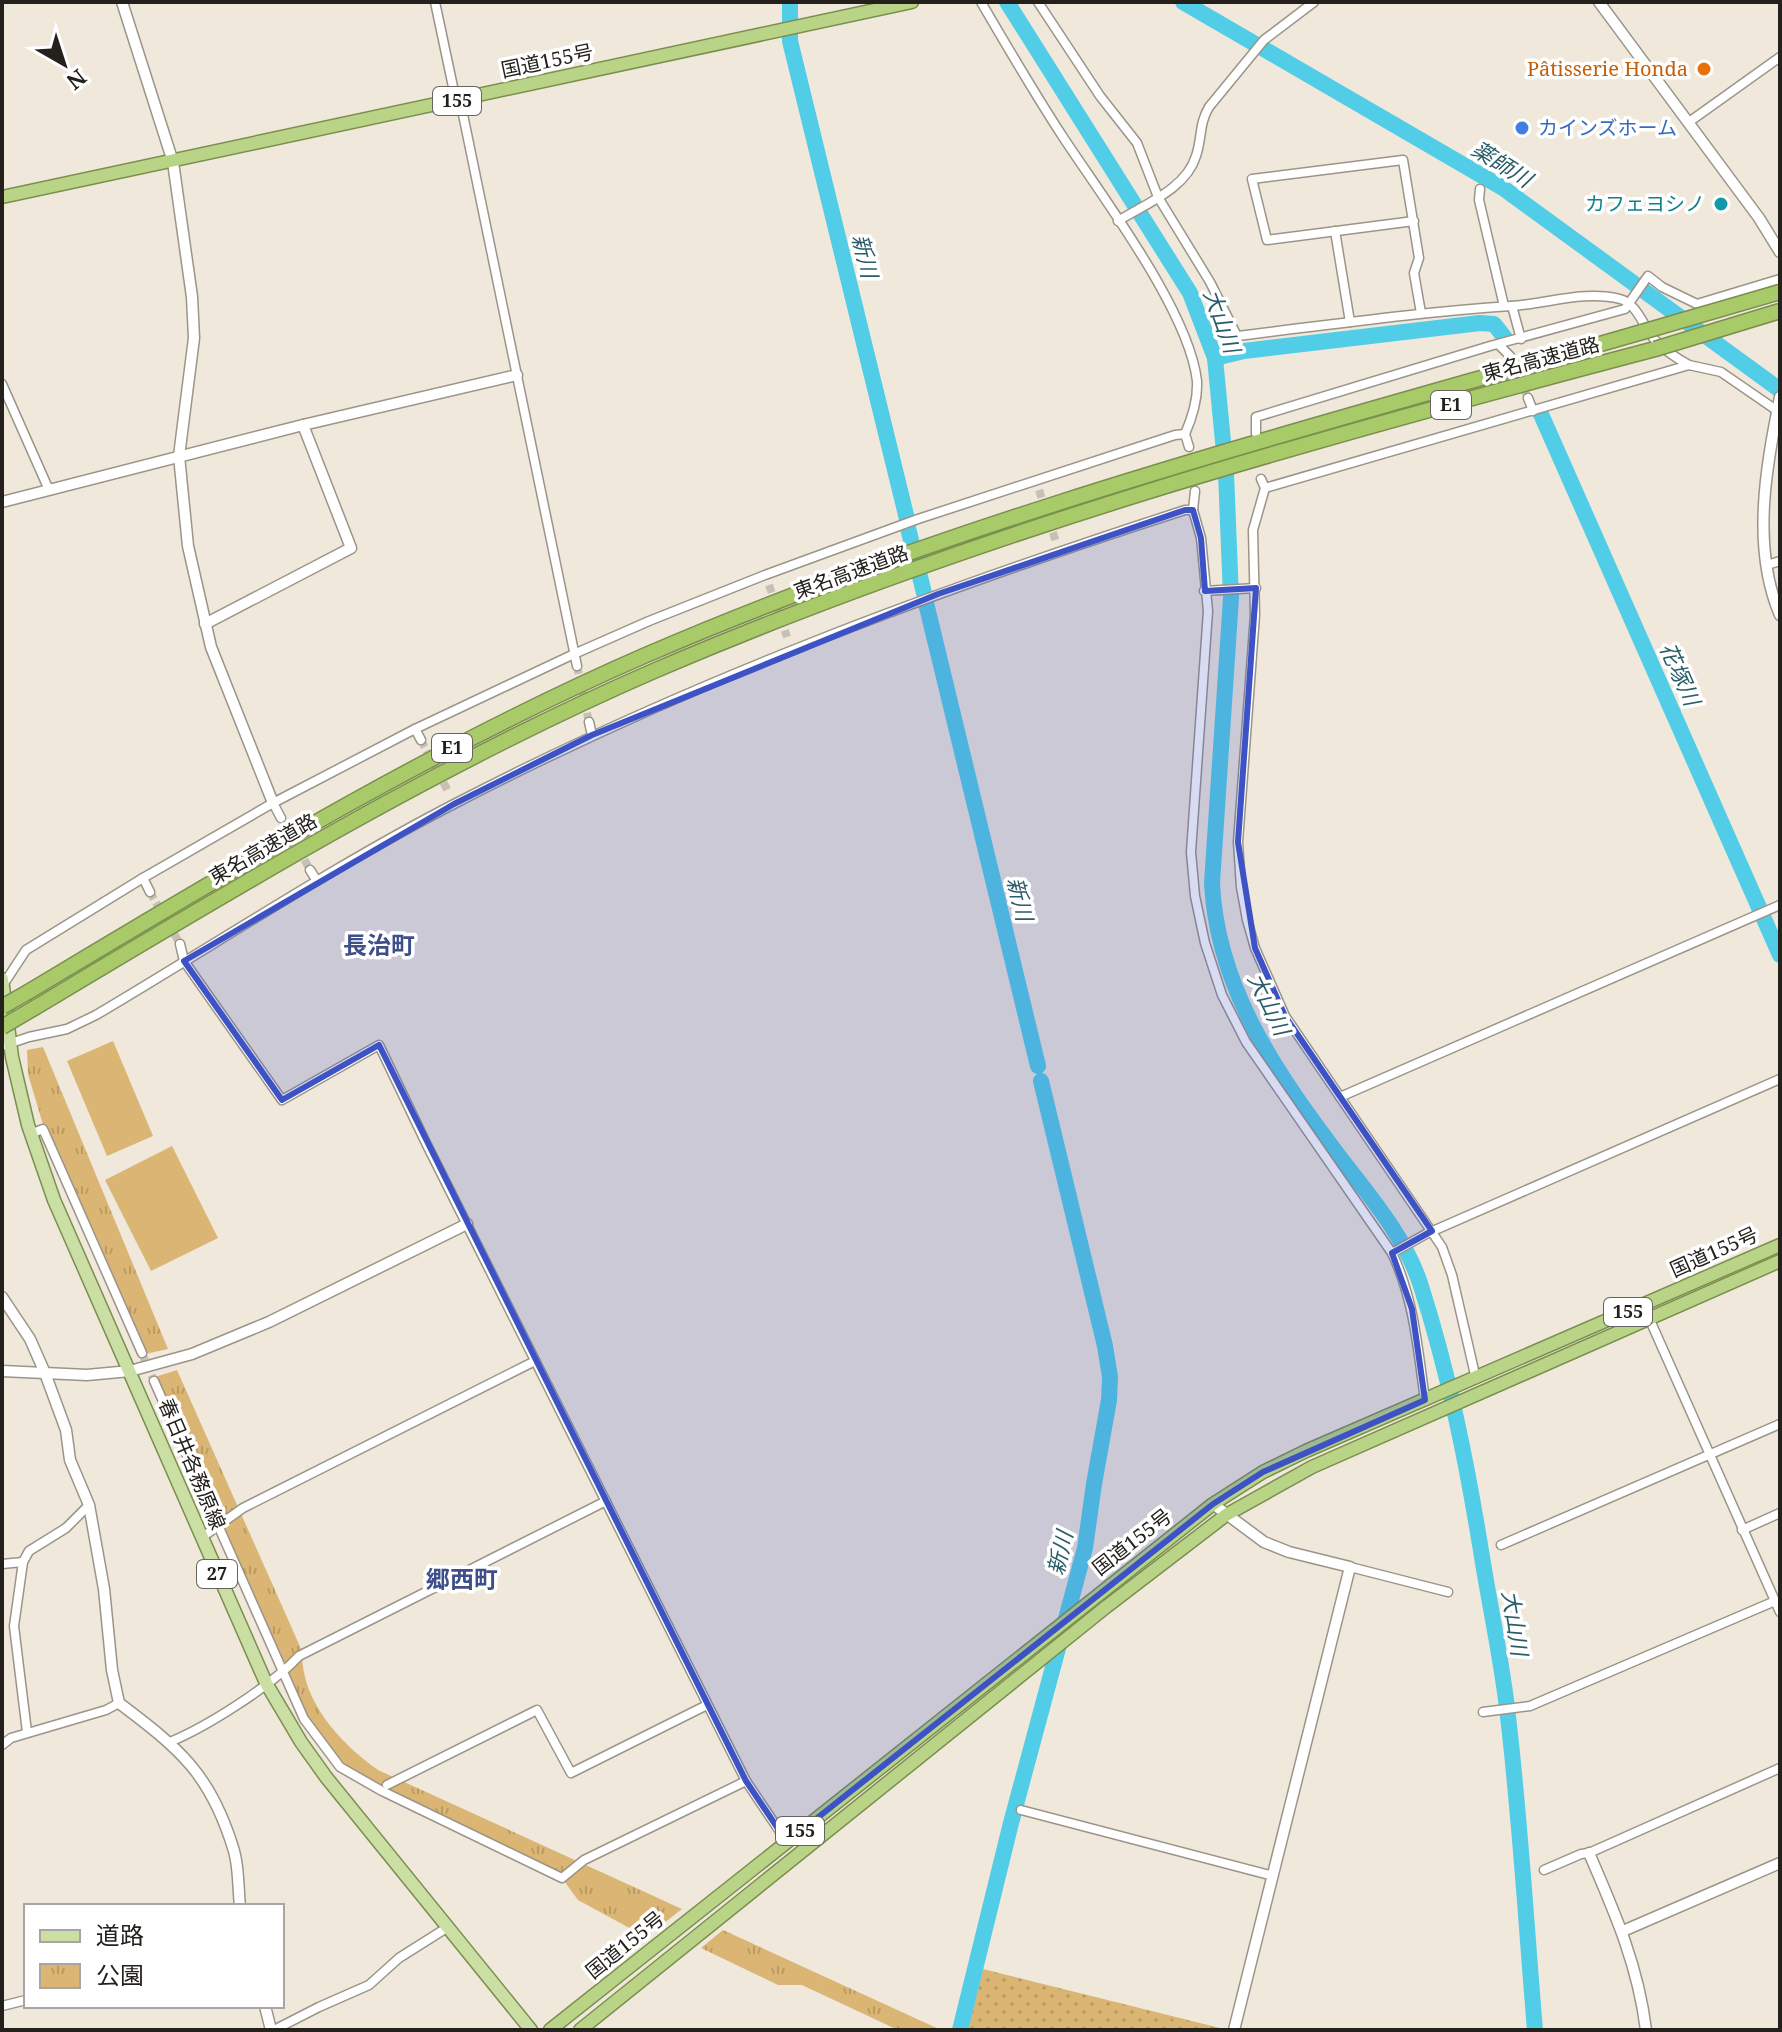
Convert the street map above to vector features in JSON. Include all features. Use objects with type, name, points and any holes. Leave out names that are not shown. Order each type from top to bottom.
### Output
[{"type":"highway","name":"国道155号","points":[[2,197],[912,2]]},
{"type":"highway","name":"東名高速道路","points":[[2,1007],[262,852],[476,736],[659,650],[837,578],[1193,453],[1246,446],[1780,292]]},
{"type":"highway","name":"東名高速道路","points":[[2,1027],[270,866],[485,750],[653,671],[748,632],[906,572],[1098,507],[1197,484],[1247,463],[1780,311]]},
{"type":"highway","name":"国道155号","points":[[550,2030],[1213,1504],[1263,1472],[1780,1245]]},
{"type":"highway","name":"国道155号","points":[[580,2030],[1066,1639],[1226,1515],[1312,1467],[1780,1261]]},
{"type":"main road","name":"春日井各務原線","points":[[2,983],[6,1044],[30,1134],[54,1200],[266,1683],[326,1777],[531,2030]]},
{"type":"street","points":[[122,2],[173,162],[192,297],[194,338],[179,456],[188,546],[211,647],[281,818]]},
{"type":"street","points":[[435,2],[577,666]]},
{"type":"street","points":[[981,2],[1036,95],[1164,295],[1187,343],[1197,383],[1193,416],[1185,434],[1193,453]]},
{"type":"street","points":[[1038,2],[1100,96],[1137,143],[1156,198],[1210,282],[1237,336],[1591,296],[1631,299]]},
{"type":"street","points":[[1118,221],[1184,178],[1195,161],[1200,145],[1202,119],[1264,40],[1314,2]]},
{"type":"street","points":[[1599,2],[1689,122],[1780,252]]},
{"type":"street","points":[[1689,122],[1780,57]]},
{"type":"street","points":[[1414,221],[1267,240],[1252,179],[1403,160],[1414,221],[1419,258],[1414,273],[1421,313]]},
{"type":"street","points":[[1480,189],[1479,200],[1508,306],[1521,339]]},
{"type":"street","points":[[1335,231],[1350,322]]},
{"type":"street","points":[[1256,433],[1256,417],[1625,309],[1648,276],[1662,287],[1697,304],[1780,279]]},
{"type":"street","points":[[1631,299],[1652,337],[1668,353],[1689,365],[1721,372],[1779,406],[1765,490],[1764,533],[1767,565],[1780,615]]},
{"type":"street","points":[[1499,345],[1510,356]]},
{"type":"street","points":[[1476,1379],[1452,1275],[1442,1247],[1429,1233],[1285,1016],[1255,948],[1241,887],[1238,842],[1253,588],[1253,530],[1263,483],[1533,411],[1689,365]]},
{"type":"street","points":[[2,502],[303,425],[517,375]]},
{"type":"street","points":[[2,384],[49,490]]},
{"type":"street","points":[[1528,398],[1533,411]]},
{"type":"street","points":[[205,624],[351,548],[303,425]]},
{"type":"street","points":[[2,983],[26,950],[273,803],[415,729],[574,654],[765,575],[1035,480],[1185,434]]},
{"type":"street","points":[[1035,480],[1039,490]]},
{"type":"street","points":[[1197,484],[1193,510],[1201,538],[1208,611],[1191,852],[1195,896],[1205,943],[1222,995],[1246,1042],[1394,1252],[1412,1309],[1425,1400]]},
{"type":"street","points":[[6,1044],[67,1029],[96,1015],[317,881],[454,804],[592,735],[791,648],[1058,546],[1193,510]]},
{"type":"street","points":[[1767,565],[1780,561]]},
{"type":"street","points":[[765,575],[769,585]]},
{"type":"street","points":[[1207,591],[1253,588]]},
{"type":"street","points":[[787,637],[791,648]]},
{"type":"street","points":[[589,722],[592,735]]},
{"type":"street","points":[[415,729],[421,740]]},
{"type":"street","points":[[449,793],[454,804]]},
{"type":"street","points":[[310,870],[317,881]]},
{"type":"street","points":[[143,878],[150,892]]},
{"type":"street","points":[[1340,1097],[1780,905]]},
{"type":"street","points":[[180,944],[184,961],[282,1100],[379,1045],[707,1705],[746,1781],[787,1842]]},
{"type":"street","points":[[1394,1252],[1429,1233],[1780,1079]]},
{"type":"street","points":[[30,1134],[43,1129],[142,1353]]},
{"type":"street","points":[[3,1371],[87,1375],[130,1371],[192,1354],[221,1343],[467,1224]]},
{"type":"street","points":[[2,1297],[30,1339],[45,1373],[66,1430],[70,1460],[89,1505],[119,1703],[170,1742],[195,1768],[213,1795],[235,1853],[240,1904]]},
{"type":"street","points":[[1649,1318],[1780,1612]]},
{"type":"street","points":[[201,1538],[243,1508],[535,1361]]},
{"type":"street","points":[[154,1381],[304,1719],[340,1767],[382,1791],[562,1878],[584,1860],[746,1781]]},
{"type":"street","points":[[1501,1545],[1780,1424]]},
{"type":"street","points":[[170,1742],[188,1734],[266,1683],[299,1656],[606,1501]]},
{"type":"street","points":[[1213,1504],[1264,1542],[1289,1552],[1448,1592]]},
{"type":"street","points":[[27,1732],[14,1626],[23,1562],[29,1551],[66,1528],[89,1505]]},
{"type":"street","points":[[1742,1530],[1780,1513]]},
{"type":"street","points":[[2,1564],[23,1562]]},
{"type":"street","points":[[1234,2030],[1350,1567]]},
{"type":"street","points":[[1487,1711],[1525,1707],[1775,1601]]},
{"type":"street","points":[[2,1745],[27,1732],[106,1710],[119,1703]]},
{"type":"street","points":[[387,1785],[537,1710],[571,1773],[707,1705]]},
{"type":"street","points":[[1544,1870],[1780,1768]]},
{"type":"street","points":[[1021,1810],[1273,1876]]},
{"type":"street","points":[[1589,1853],[1623,1931],[1641,1990],[1646,2030]]},
{"type":"street","points":[[1623,1931],[1780,1863]]},
{"type":"street","points":[[266,2008],[272,2030],[369,1985],[399,1958],[448,1927]]},
{"type":"street","points":[[2,2006],[24,2000]]},
{"type":"highlighted area","points":[[1185,510],[1193,510],[1201,538],[1205,591],[1256,588],[1238,842],[1255,948],[1285,1016],[1432,1231],[1392,1253],[1412,1309],[1425,1400],[1263,1472],[1213,1504],[787,1842],[746,1781],[379,1045],[282,1100],[184,961],[454,804],[592,735],[938,594]]},
{"type":"green space","points":[[113,1041],[153,1136],[107,1156],[67,1061]]},
{"type":"green space","points":[[43,1047],[168,1349],[145,1354],[44,1128],[28,1074],[27,1050]]},
{"type":"green space","points":[[172,1146],[218,1238],[151,1271],[105,1180]]},
{"type":"green space","points":[[177,1370],[302,1651],[303,1669],[315,1703],[350,1747],[378,1770],[682,1909],[646,1937],[578,1900],[559,1874],[388,1791],[340,1762],[307,1717],[155,1377]]},
{"type":"green space","points":[[723,1930],[941,2030],[898,2030],[802,1985],[778,1985],[701,1948]]},
{"type":"green space","points":[[983,1969],[1228,2030],[968,2030]]},
{"type":"waterway","name":"新川","points":[[790,2],[790,41],[907,519]]},
{"type":"waterway","name":"大山川","points":[[1007,2],[1190,293],[1215,358],[1226,473],[1231,598],[1212,883],[1216,922],[1226,960],[1255,1030],[1296,1097],[1396,1234],[1420,1283],[1430,1317],[1463,1453],[1505,1689],[1535,2030]]},
{"type":"waterway","name":"薬師川","points":[[1183,2],[1503,188],[1780,390]]},
{"type":"waterway","name":"花塚川","points":[[1215,358],[1244,351],[1480,323],[1494,324],[1505,338]]},
{"type":"waterway","name":"花塚川","points":[[1540,412],[1780,955]]},
{"type":"waterway","name":"新川","points":[[908,528],[924,593]]},
{"type":"waterway","name":"新川","points":[[926,603],[1038,1066]]},
{"type":"waterway","name":"新川","points":[[960,2030],[1011,1823],[1085,1548],[1109,1400],[1110,1377],[1105,1346],[1041,1081]]},
{"type":"tunnel","points":[[1510,356],[1528,398]]},
{"type":"tunnel","points":[[1039,490],[1045,509]]},
{"type":"tunnel","points":[[1049,521],[1056,542]]},
{"type":"tunnel","points":[[769,585],[787,637]]},
{"type":"tunnel","points":[[577,666],[589,722]]},
{"type":"tunnel","points":[[421,740],[449,793]]},
{"type":"tunnel","points":[[299,849],[310,870]]},
{"type":"tunnel","points":[[150,892],[180,944]]},
{"type":"tunnel","points":[[142,1353],[154,1381]]},
{"type":"place","name":"Pâtisserie Honda","points":[[1704,69]]},
{"type":"place","name":"カインズホーム","points":[[1522,128]]},
{"type":"place","name":"カフェヨシノ","points":[[1721,204]]},
{"type":"district","name":"長治町","points":[[379,946]]},
{"type":"district","name":"郷西町","points":[[462,1580]]}]
